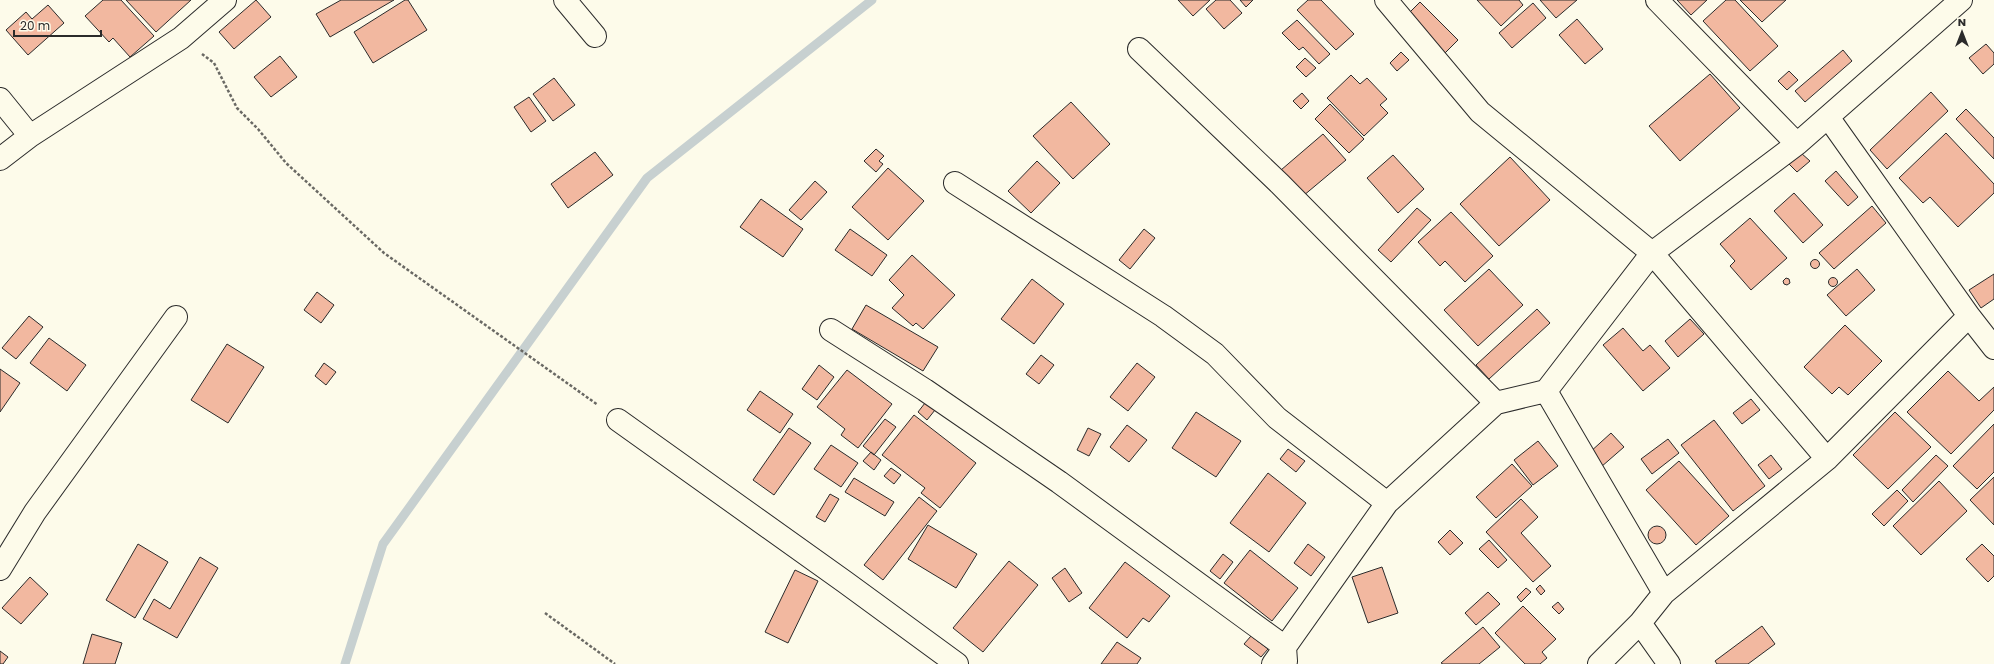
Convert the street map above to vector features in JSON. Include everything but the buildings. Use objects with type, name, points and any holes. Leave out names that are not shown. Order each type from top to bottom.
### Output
[{"type":"street","points":[[0,159],[30,136],[181,38],[225,0]]},
{"type":"street","points":[[565,0],[595,36]]},
{"type":"street","points":[[1386,0],[1480,112],[1652,253],[1827,458]]},
{"type":"street","points":[[1657,0],[1797,144]]},
{"type":"street","points":[[831,330],[925,390],[1059,482],[1281,658],[1387,503],[1496,403],[1546,390],[1652,253],[1797,144],[1961,0]]},
{"type":"street","points":[[1139,49],[1280,184],[1496,403]]},
{"type":"street","points":[[0,99],[30,136]]},
{"type":"street","points":[[1828,117],[1969,316],[1994,348]]},
{"type":"street","points":[[955,183],[1163,316],[1215,354],[1277,418],[1387,503]]},
{"type":"street","points":[[1599,664],[1640,623],[1664,593],[1827,458],[1969,316]]},
{"type":"street","points":[[0,568],[35,512],[176,317]]},
{"type":"street","points":[[1546,390],[1664,593]]},
{"type":"street","points":[[618,420],[957,664]]},
{"type":"street","points":[[1640,623],[1669,664]]},
{"type":"path","points":[[181,38],[214,62],[237,108],[258,129],[286,163],[384,253],[618,420]]},
{"type":"path","points":[[545,613],[615,664]]},
{"type":"waterway","points":[[345,664],[383,544],[647,178],[872,0]]}]
